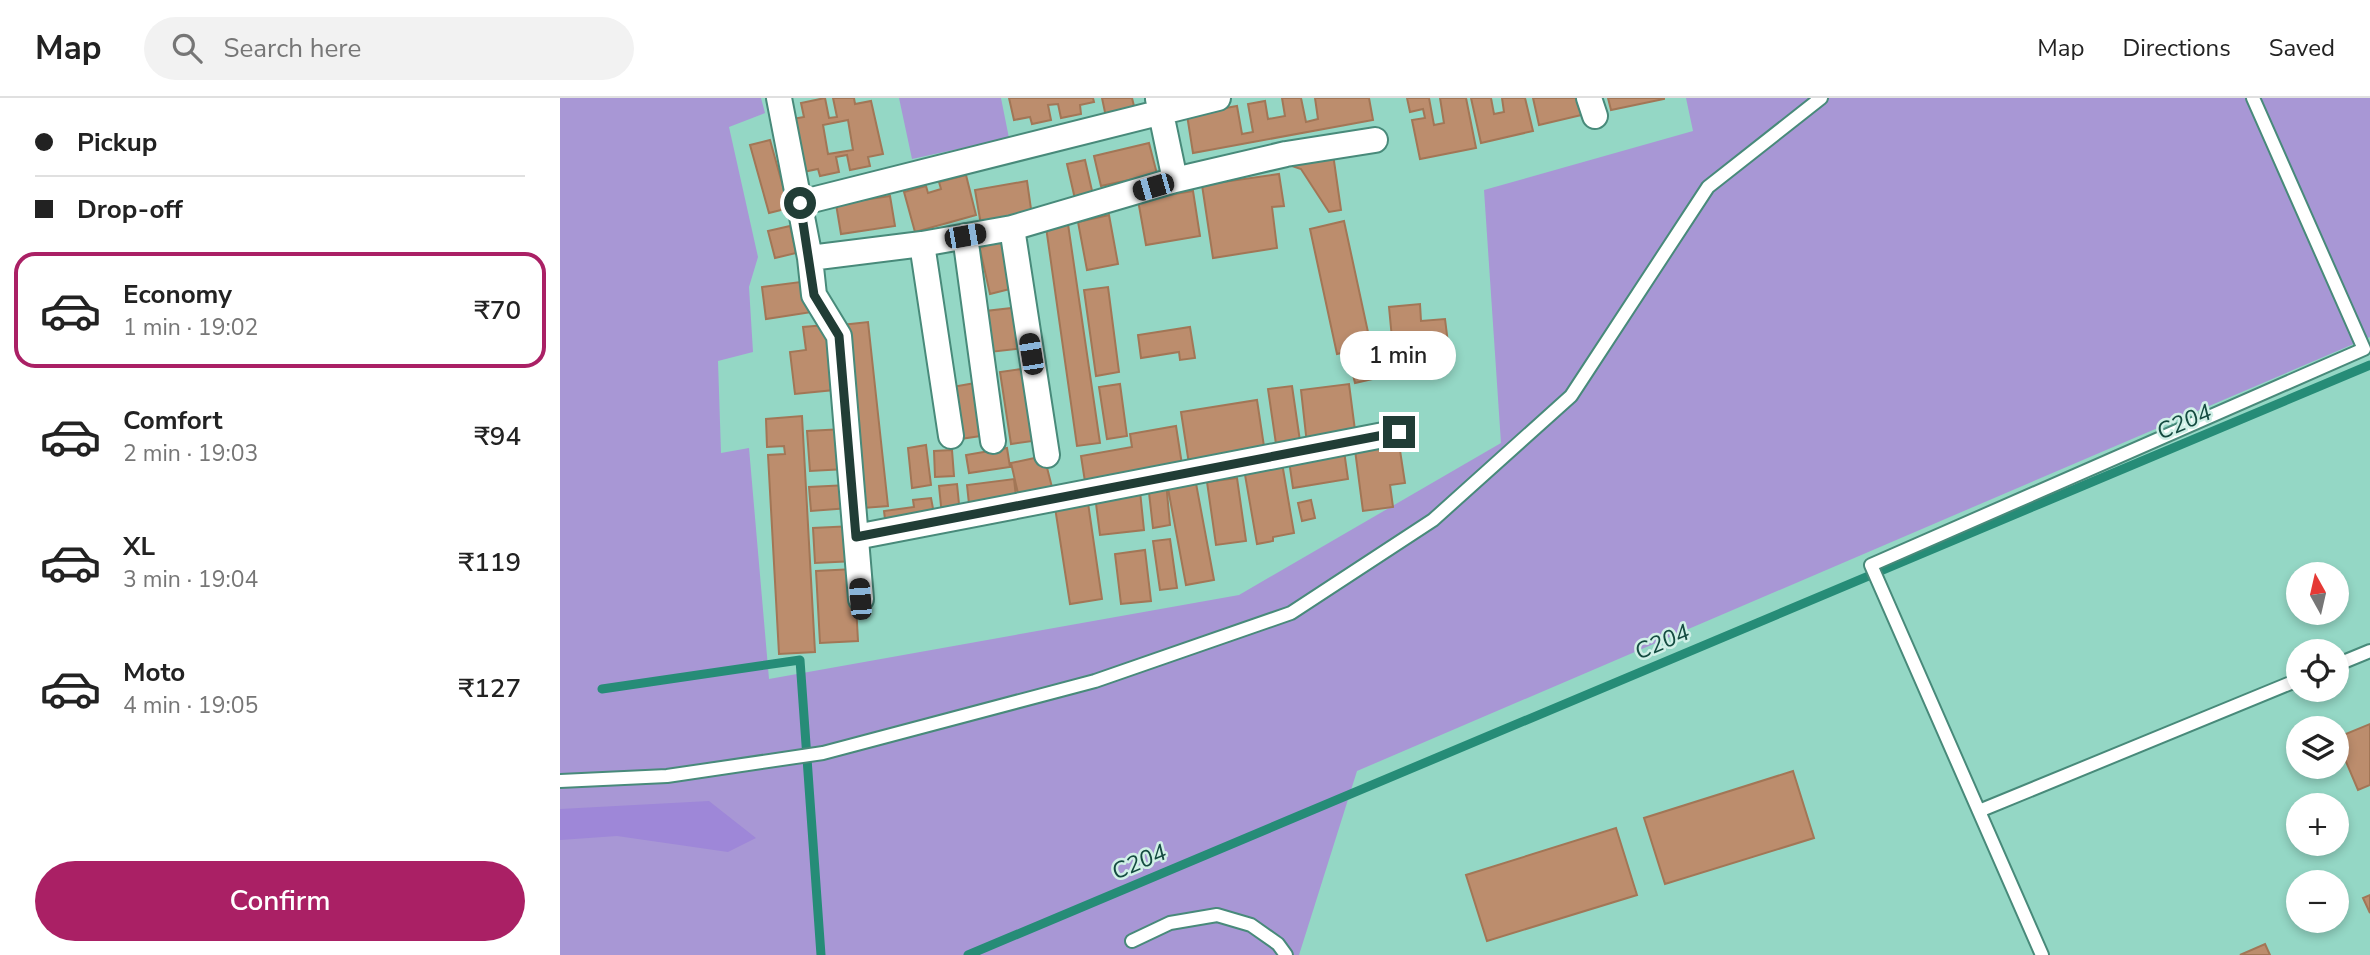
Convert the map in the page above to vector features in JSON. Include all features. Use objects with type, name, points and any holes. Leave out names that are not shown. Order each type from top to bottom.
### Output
[{"type":"street","points":[[779,98],[810,258],[814,295],[839,336],[860,599]]},
{"type":"street","points":[[800,203],[1159,106],[1218,98]]},
{"type":"street","points":[[1159,106],[1175,180]]},
{"type":"street","points":[[810,258],[922,244],[1012,228],[1175,180],[1286,154],[1375,140]]},
{"type":"street","points":[[1012,228],[1046,455]]},
{"type":"street","points":[[965,236],[993,442]]},
{"type":"street","points":[[922,244],[951,436]]},
{"type":"street","points":[[856,537],[1399,432]]},
{"type":"lane","points":[[560,781],[667,776],[823,753],[1095,681],[1292,613],[1433,520],[1571,396],[1708,187],[1821,98]]},
{"type":"lane","points":[[2042,955],[1871,565],[2367,354],[2253,98]]},
{"type":"lane","points":[[2349,660],[2370,651]]},
{"type":"lane","points":[[1979,811],[2286,685]]},
{"type":"lane","points":[[1132,942],[1170,923],[1217,915],[1251,925],[1278,944],[1286,955]]},
{"type":"shaded area","points":[[560,98],[761,98],[765,113],[729,127],[758,257],[749,287],[753,352],[718,361],[721,453],[749,448],[769,679],[1239,595],[1501,443],[1484,190],[1693,131],[1686,98],[2370,98],[2370,337],[1357,771],[1299,955],[560,955]]},
{"type":"shaded area","points":[[899,98],[1001,98],[1009,138],[912,159]]},
{"type":"shaded area","points":[[709,801],[756,838],[728,852],[617,836],[560,840],[560,809]]},
{"type":"building","points":[[825,98],[829,118],[837,117],[833,98],[854,98],[855,104],[871,101],[883,154],[868,157],[870,166],[850,170],[847,155],[836,157],[839,172],[820,176],[818,169],[803,172],[792,119],[804,117],[801,103]],"holes":[[[848,120],[853,150],[828,154],[823,125]]]},
{"type":"building","points":[[1009,98],[1093,98],[1094,102],[1080,105],[1081,114],[1061,118],[1058,104],[1048,105],[1051,120],[1032,124],[1030,117],[1014,120]]},
{"type":"building","points":[[1102,98],[1132,98],[1135,110],[1106,117]]},
{"type":"building","points":[[1282,98],[1301,98],[1306,122],[1318,119],[1315,98],[1369,98],[1373,120],[1193,153],[1187,115],[1237,106],[1242,134],[1253,132],[1248,104],[1265,101],[1268,119],[1285,116]]},
{"type":"building","points":[[1407,98],[1429,98],[1434,125],[1444,123],[1440,98],[1466,98],[1476,148],[1420,159],[1412,120],[1425,118],[1423,109],[1410,112]]},
{"type":"building","points":[[1471,98],[1491,98],[1494,114],[1504,112],[1502,98],[1525,98],[1533,131],[1481,143]]},
{"type":"building","points":[[1533,98],[1587,98],[1590,113],[1539,125]]},
{"type":"building","points":[[1608,98],[1664,98],[1664,99],[1611,110]]},
{"type":"building","points":[[770,140],[789,208],[769,213],[750,145]]},
{"type":"building","points":[[1149,143],[1157,174],[1101,186],[1094,156]]},
{"type":"building","points":[[1333,154],[1341,210],[1329,212],[1301,169],[1286,164]]},
{"type":"building","points":[[1085,160],[1093,195],[1075,199],[1067,164]]},
{"type":"building","points":[[1279,174],[1284,206],[1272,207],[1277,248],[1213,258],[1202,185]]},
{"type":"building","points":[[966,175],[976,215],[915,232],[904,192],[926,186],[928,193],[941,189],[939,182]]},
{"type":"building","points":[[1027,181],[1032,216],[981,225],[975,190]]},
{"type":"building","points":[[1193,191],[1200,236],[1146,245],[1138,200]]},
{"type":"building","points":[[890,196],[895,226],[841,234],[836,204]]},
{"type":"building","points":[[1109,215],[1118,264],[1087,270],[1078,222]]},
{"type":"building","points":[[1344,221],[1371,346],[1337,354],[1310,229]]},
{"type":"building","points":[[1068,224],[1100,443],[1077,446],[1046,227]]},
{"type":"building","points":[[790,226],[796,253],[775,258],[768,231]]},
{"type":"building","points":[[1007,239],[1018,287],[990,294],[979,245]]},
{"type":"building","points":[[808,281],[812,312],[766,319],[762,287]]},
{"type":"building","points":[[1108,287],[1119,372],[1096,376],[1084,290]]},
{"type":"building","points":[[1420,304],[1421,321],[1445,319],[1448,343],[1393,349],[1389,307]]},
{"type":"building","points":[[1021,307],[1025,348],[990,352],[986,311]]},
{"type":"building","points":[[868,322],[888,506],[863,508],[842,325]]},
{"type":"building","points":[[826,325],[834,390],[795,394],[790,352],[806,350],[803,327]]},
{"type":"building","points":[[1190,327],[1195,358],[1180,360],[1179,352],[1141,358],[1138,335]]},
{"type":"building","points":[[1386,355],[1390,375],[1355,383],[1350,362]]},
{"type":"building","points":[[1029,368],[1040,440],[1011,444],[1000,372]]},
{"type":"building","points":[[981,382],[988,435],[960,439],[952,387]]},
{"type":"building","points":[[1120,384],[1127,436],[1107,439],[1099,387]]},
{"type":"building","points":[[1349,384],[1356,438],[1307,444],[1301,390]]},
{"type":"building","points":[[1292,386],[1301,448],[1277,451],[1268,389]]},
{"type":"building","points":[[1257,400],[1265,453],[1189,464],[1181,412]]},
{"type":"building","points":[[802,416],[815,652],[779,654],[768,455],[785,454],[784,446],[767,447],[766,419]]},
{"type":"building","points":[[1176,426],[1183,471],[1086,488],[1081,456],[1132,447],[1130,434]]},
{"type":"building","points":[[844,429],[846,469],[810,471],[807,431]]},
{"type":"building","points":[[1399,444],[1405,483],[1390,485],[1393,507],[1363,511],[1355,450]]},
{"type":"building","points":[[926,445],[931,485],[912,488],[908,448]]},
{"type":"building","points":[[1007,448],[1010,467],[969,473],[966,455]]},
{"type":"building","points":[[952,450],[954,476],[935,477],[934,451]]},
{"type":"building","points":[[1344,451],[1348,479],[1293,488],[1289,461]]},
{"type":"building","points":[[1044,456],[1054,495],[1020,502],[1011,463]]},
{"type":"building","points":[[1282,463],[1294,533],[1273,537],[1273,541],[1257,544],[1244,469]]},
{"type":"building","points":[[1195,478],[1214,580],[1186,585],[1167,483]]},
{"type":"building","points":[[1237,478],[1246,541],[1216,545],[1207,482]]},
{"type":"building","points":[[1014,479],[1016,497],[969,504],[967,485]]},
{"type":"building","points":[[1166,482],[1170,525],[1153,528],[1148,484]]},
{"type":"building","points":[[957,484],[960,514],[942,516],[939,486]]},
{"type":"building","points":[[848,485],[849,508],[811,511],[809,487]]},
{"type":"building","points":[[1140,491],[1144,530],[1100,535],[1095,496]]},
{"type":"building","points":[[1087,496],[1102,599],[1070,604],[1054,501]]},
{"type":"building","points":[[931,498],[935,519],[886,527],[884,511],[914,507],[913,500]]},
{"type":"building","points":[[1311,500],[1315,518],[1302,521],[1298,503]]},
{"type":"building","points":[[853,526],[855,561],[815,563],[813,528]]},
{"type":"building","points":[[1170,539],[1177,588],[1160,590],[1153,541]]},
{"type":"building","points":[[1145,550],[1151,601],[1121,604],[1115,554]]},
{"type":"building","points":[[854,569],[858,641],[820,643],[816,571]]},
{"type":"building","points":[[2370,724],[2370,785],[2358,790],[2349,769],[2349,733]]},
{"type":"building","points":[[1793,771],[1814,838],[1665,884],[1644,818]]},
{"type":"building","points":[[1616,828],[1637,895],[1487,941],[1466,875]]},
{"type":"building","points":[[2370,895],[2370,913],[2363,898]]},
{"type":"building","points":[[2265,944],[2270,955],[2240,955]]},
{"type":"waterway","name":"C204","points":[[968,955],[2370,365]]},
{"type":"waterway","name":"C204","points":[[602,689],[800,660],[821,955]]},
{"type":"route","points":[[800,203],[814,295],[839,336],[856,537],[1399,432]]}]
